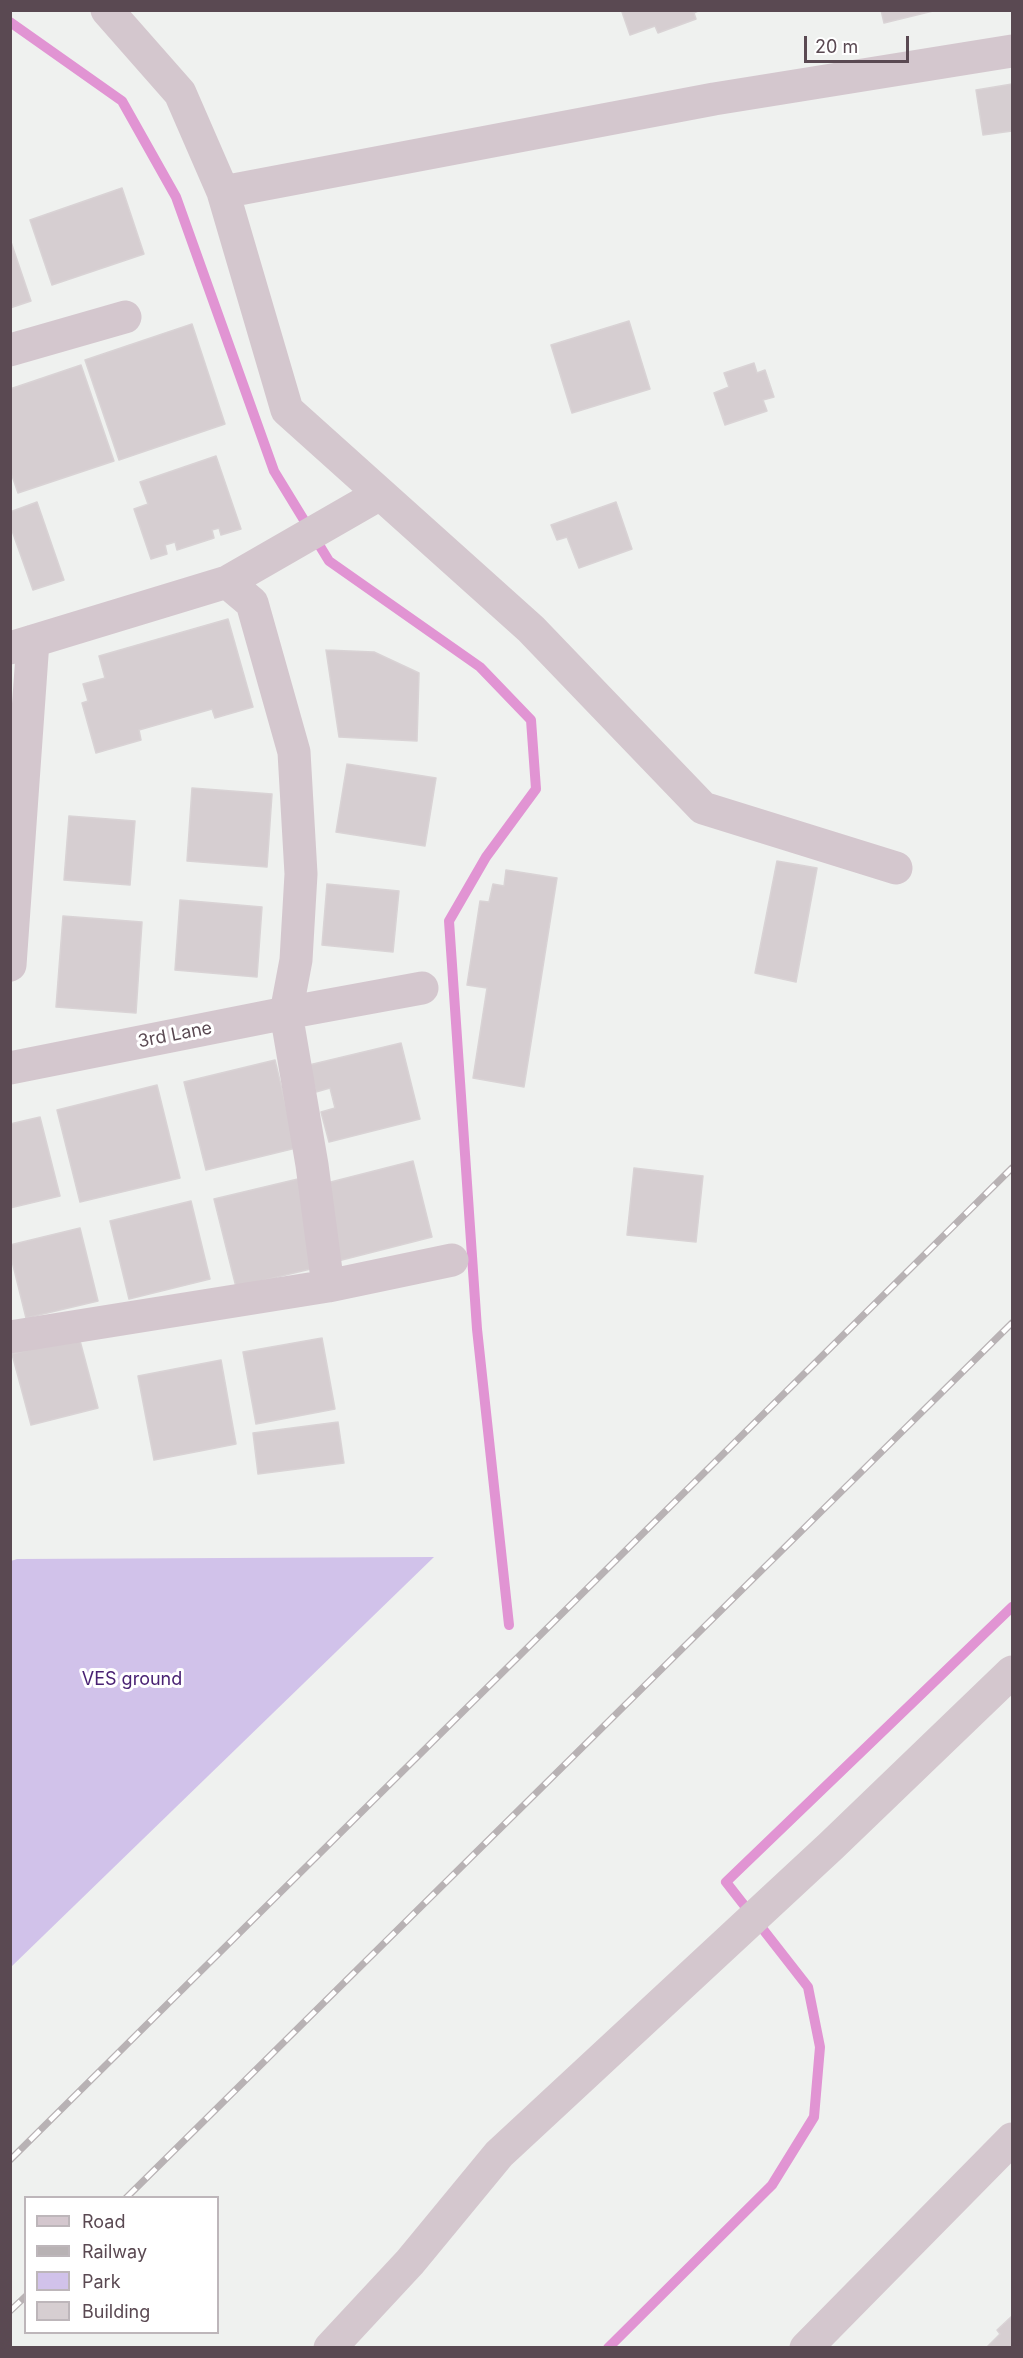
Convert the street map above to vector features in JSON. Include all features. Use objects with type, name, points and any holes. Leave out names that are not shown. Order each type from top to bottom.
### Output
[{"type":"street","points":[[106,10],[180,93],[223,192],[287,410],[531,629],[703,807],[896,868]]},
{"type":"street","points":[[223,192],[714,99],[1012,51]]},
{"type":"street","points":[[10,350],[125,317]]},
{"type":"street","points":[[10,965],[22,645],[227,582],[380,494]]},
{"type":"street","points":[[227,582],[252,603],[294,752],[301,874],[296,960],[286,1013],[312,1165],[328,1286]]},
{"type":"street","name":"3rd Lane","points":[[10,1068],[422,988]]},
{"type":"street","points":[[10,1337],[328,1286],[452,1260]]},
{"type":"street","points":[[330,2348],[410,2262],[499,2154],[767,1906],[1012,1672]]},
{"type":"street","points":[[806,2348],[1012,2139]]},
{"type":"green space","name":"VES ground","points":[[434,1557],[11,1967],[11,1561],[17,1559]]},
{"type":"building","points":[[625,10],[700,10],[694,13],[696,19],[658,33],[655,26],[630,35],[622,12]]},
{"type":"building","points":[[881,10],[937,10],[884,23]]},
{"type":"building","points":[[1012,84],[1012,131],[983,135],[976,90]]},
{"type":"building","points":[[122,188],[144,254],[52,285],[30,220]]},
{"type":"building","points":[[10,239],[31,301],[10,308]]},
{"type":"building","points":[[629,321],[650,389],[572,413],[551,345]]},
{"type":"building","points":[[192,324],[225,424],[119,460],[85,360]]},
{"type":"building","points":[[754,363],[757,373],[765,370],[774,397],[763,400],[767,411],[725,425],[714,393],[729,387],[724,373]]},
{"type":"building","points":[[81,365],[114,461],[18,493],[10,470],[10,389]]},
{"type":"building","points":[[216,456],[241,529],[221,535],[219,528],[212,530],[214,538],[177,550],[175,542],[165,545],[167,554],[151,559],[134,509],[148,504],[140,482]]},
{"type":"building","points":[[37,502],[64,580],[33,590],[10,525],[10,512]]},
{"type":"building","points":[[616,502],[632,549],[579,568],[567,537],[557,540],[551,525]]},
{"type":"building","points":[[228,619],[253,707],[215,718],[212,709],[139,730],[141,740],[96,753],[82,703],[88,701],[83,684],[105,678],[99,656]]},
{"type":"building","points":[[326,650],[374,652],[419,673],[417,741],[339,737]]},
{"type":"building","points":[[347,764],[436,778],[425,846],[336,832]]},
{"type":"building","points":[[192,788],[272,794],[267,867],[187,861]]},
{"type":"building","points":[[69,816],[135,821],[130,885],[64,880]]},
{"type":"building","points":[[777,861],[817,868],[796,982],[755,973]]},
{"type":"building","points":[[506,870],[557,878],[524,1087],[473,1078],[487,988],[467,985],[480,901],[489,902],[493,884],[504,886]]},
{"type":"building","points":[[327,884],[399,891],[393,952],[322,945]]},
{"type":"building","points":[[180,900],[262,907],[257,977],[175,970]]},
{"type":"building","points":[[63,916],[142,922],[136,1013],[56,1007]]},
{"type":"building","points":[[401,1043],[420,1119],[329,1142],[321,1112],[335,1108],[330,1088],[316,1092],[309,1065]]},
{"type":"building","points":[[275,1060],[296,1148],[206,1170],[184,1082]]},
{"type":"building","points":[[157,1085],[180,1178],[80,1202],[57,1110]]},
{"type":"building","points":[[40,1117],[60,1196],[10,1208],[10,1124]]},
{"type":"building","points":[[413,1161],[432,1237],[338,1261],[319,1185]]},
{"type":"building","points":[[634,1168],[703,1176],[696,1242],[627,1235]]},
{"type":"building","points":[[302,1178],[323,1266],[236,1287],[214,1199]]},
{"type":"building","points":[[191,1201],[210,1279],[129,1299],[110,1221]]},
{"type":"building","points":[[80,1228],[98,1301],[26,1318],[10,1245]]},
{"type":"building","points":[[79,1337],[98,1408],[31,1425],[12,1354]]},
{"type":"building","points":[[322,1338],[335,1409],[256,1424],[243,1352]]},
{"type":"building","points":[[221,1360],[236,1444],[154,1460],[138,1376]]},
{"type":"building","points":[[338,1422],[344,1463],[258,1474],[253,1433]]},
{"type":"building","points":[[1012,2316],[1012,2348],[986,2348],[1000,2334],[997,2330]]},
{"type":"waterway","points":[[10,22],[122,101],[176,197],[274,471],[329,561],[480,667],[531,720],[536,789],[486,857],[449,921],[477,1329],[509,1625]]},
{"type":"waterway","points":[[608,2348],[772,2185],[814,2117],[820,2047],[808,1987],[726,1882],[1012,1607]]},
{"type":"railway","points":[[10,2160],[1012,1168]]},
{"type":"railway","points":[[128,2196],[1012,1323]]},
{"type":"railway","points":[[10,2311],[24,2298]]}]
